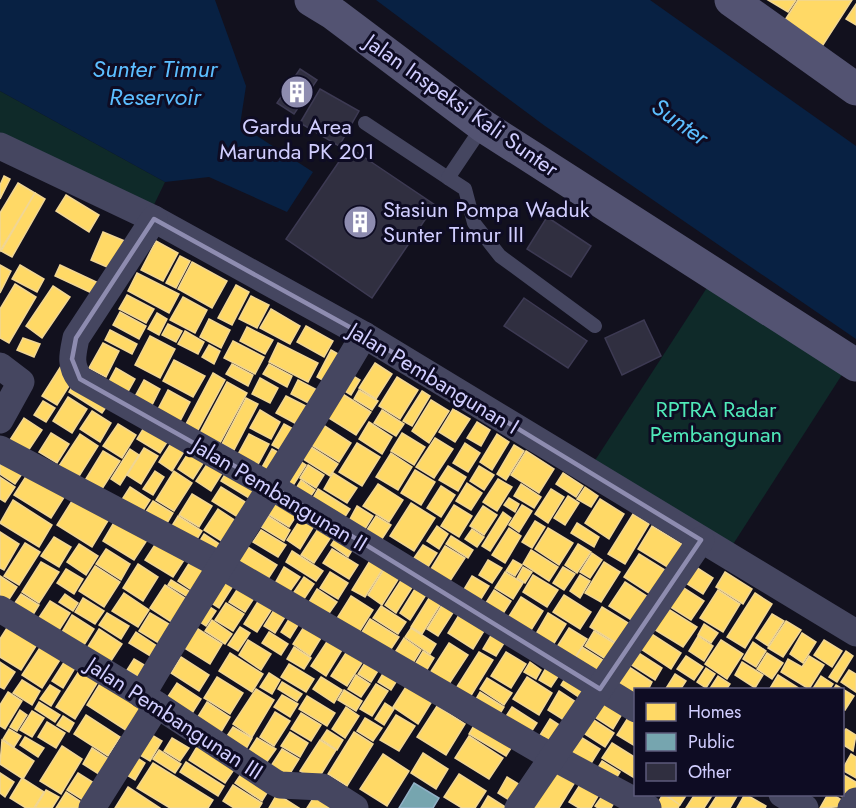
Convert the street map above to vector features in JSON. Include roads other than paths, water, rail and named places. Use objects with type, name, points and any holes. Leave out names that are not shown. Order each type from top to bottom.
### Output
[{"type":"street","name":"Jalan Inspeksi Kali Sunter","points":[[311,0],[334,14],[483,126],[856,365]]},
{"type":"street","points":[[731,0],[856,89]]},
{"type":"street","name":"Jalan Pembangunan I","points":[[0,146],[154,219],[364,335],[856,633]]},
{"type":"street","name":"Jalan Pembangunan II","points":[[154,219],[76,338],[72,359],[73,370],[80,378],[272,487],[634,708]]},
{"type":"street","points":[[92,808],[220,565],[272,487],[364,335]]},
{"type":"street","points":[[0,366],[21,382],[0,420]]},
{"type":"street","points":[[0,449],[220,565],[551,756],[648,808]]},
{"type":"street","points":[[518,808],[551,756],[600,689],[701,540]]},
{"type":"street","name":"Jalan Pembangunan III","points":[[0,609],[149,700],[280,785],[322,787],[355,808]]},
{"type":"street","points":[[784,796],[805,808]]},
{"type":"street","points":[[851,808],[856,801]]},
{"type":"lane","points":[[365,123],[465,189],[474,223],[500,256],[595,326]]},
{"type":"lane","points":[[448,178],[483,126]]},
{"type":"water","name":"Sunter Timur Reservoir","points":[[0,0],[215,0],[246,86],[240,125],[313,172],[287,212],[209,177],[165,182],[0,91]]},
{"type":"water","name":"Sunter","points":[[376,0],[650,0],[856,146],[856,339],[545,126]]},
{"type":"place","name":"Gardu Area Marunda PK 201","points":[[297,92]]},
{"type":"place","name":"Stasiun Pompa Waduk Sunter Timur III","points":[[360,222]]},
{"type":"park label","name":"RPTRA Radar Pembangunan","points":[[716,422]]}]
